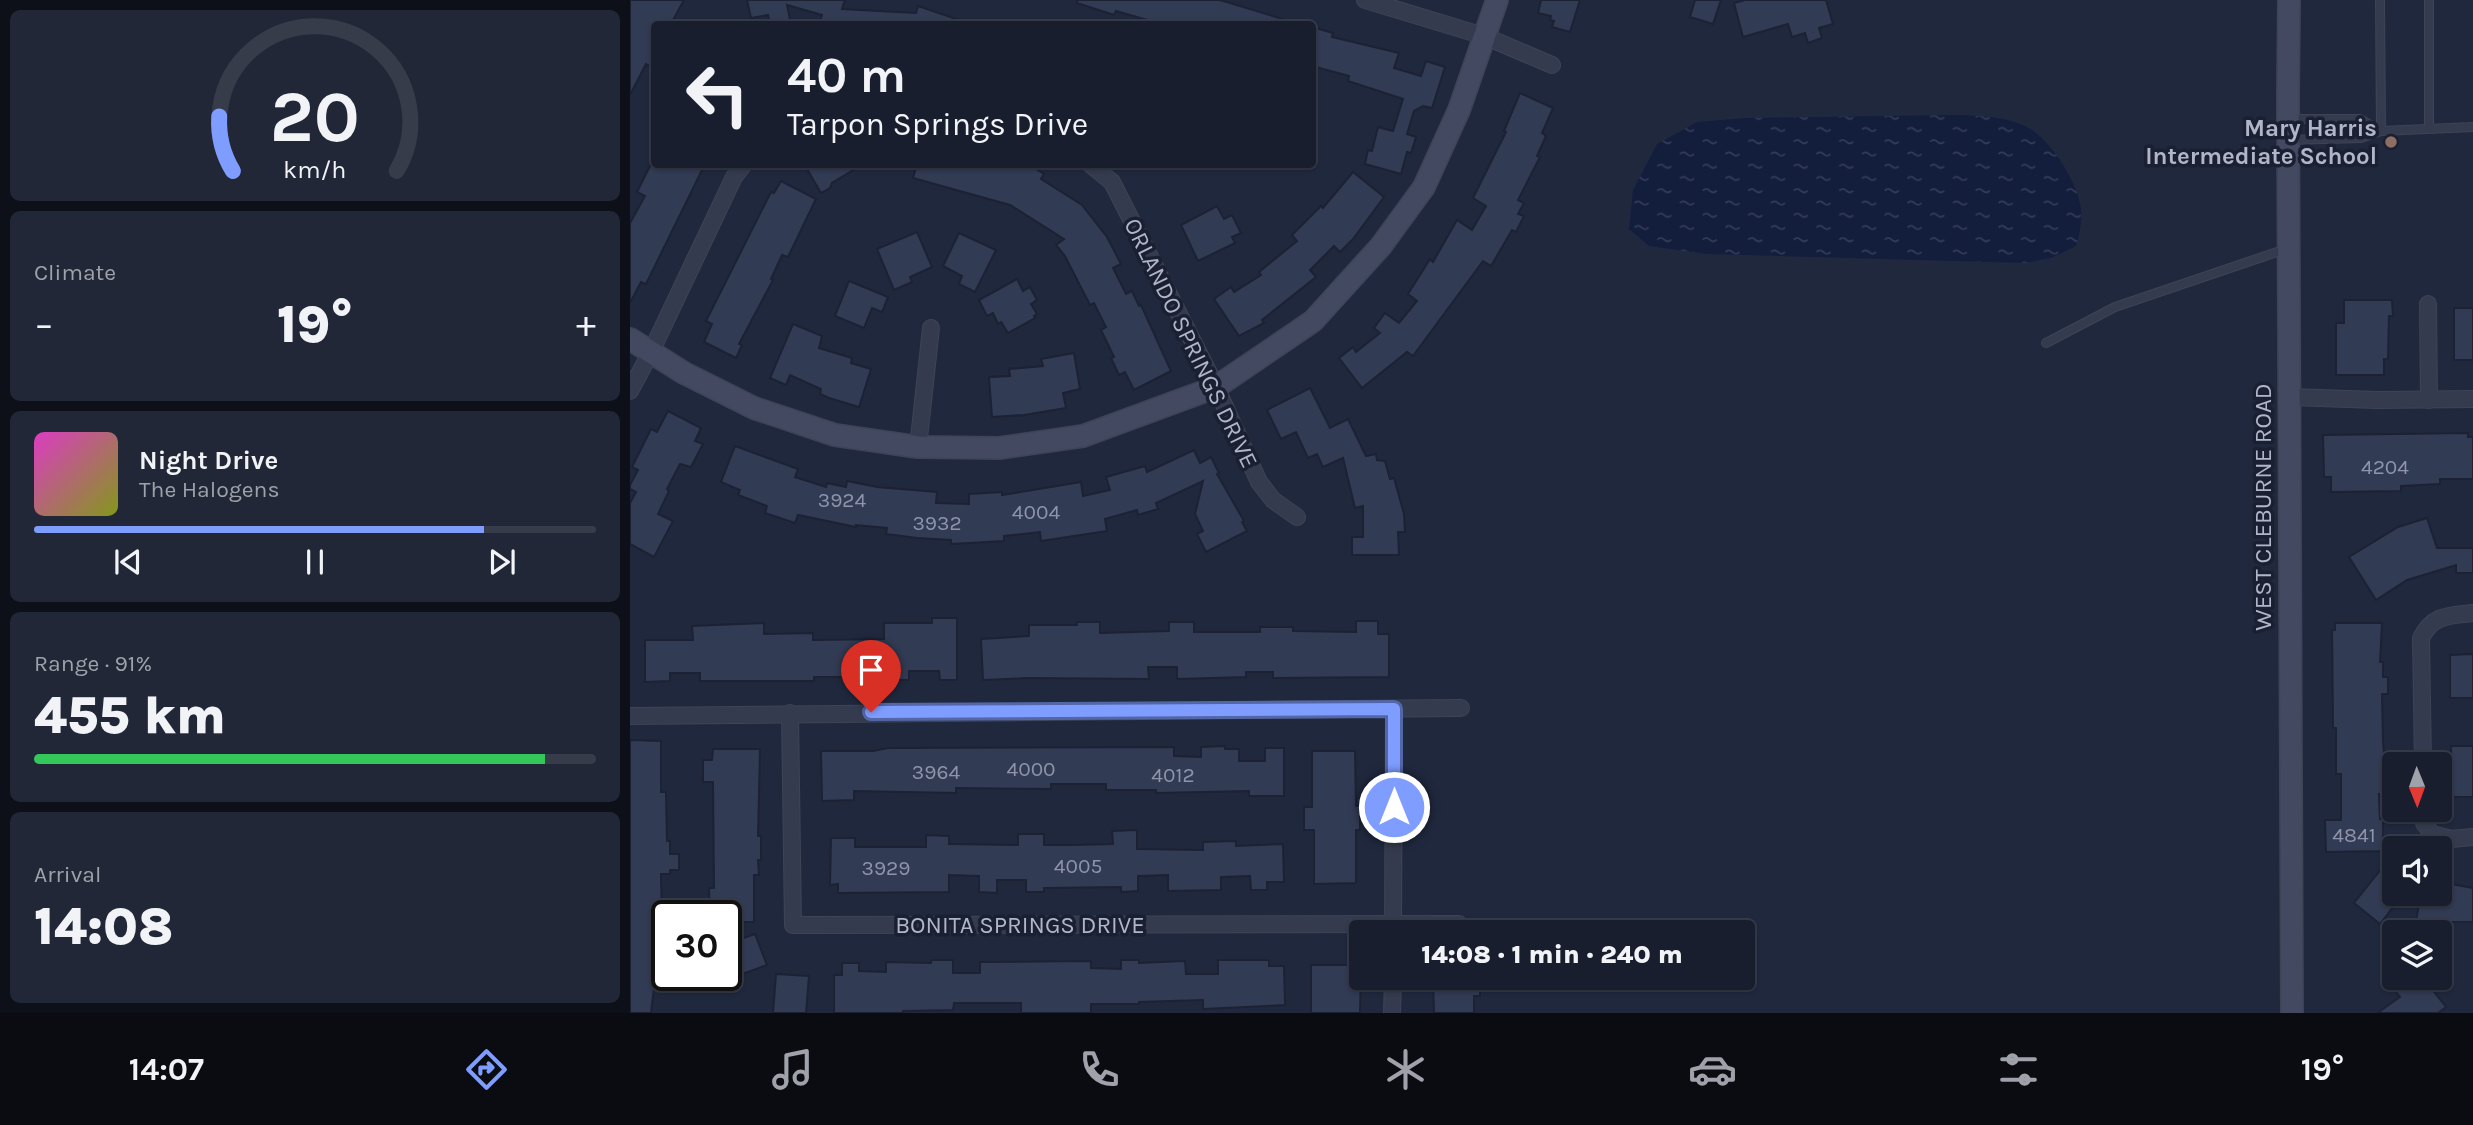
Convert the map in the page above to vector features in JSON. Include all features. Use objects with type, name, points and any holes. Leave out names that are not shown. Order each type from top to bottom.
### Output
[{"type":"street","points":[[1365,0],[1484,36],[1552,65]]},
{"type":"street","points":[[630,339],[684,373],[754,408],[835,435],[918,447],[999,448],[1083,436],[1216,387],[1312,321],[1381,246],[1424,187],[1459,110],[1497,0]]},
{"type":"street","name":"WEST CLEBURNE ROAD","points":[[2289,0],[2292,1013]]},
{"type":"street","points":[[630,391],[651,352],[706,232],[741,168]]},
{"type":"street","name":"ORLANDO SPRINGS DRIVE","points":[[1095,168],[1112,182],[1216,387],[1259,482],[1273,500],[1297,517]]},
{"type":"street","points":[[2428,304],[2429,400]]},
{"type":"street","points":[[918,447],[931,328]]},
{"type":"street","points":[[2289,397],[2473,399]]},
{"type":"street","points":[[2424,752],[2421,639],[2427,625],[2447,615],[2473,613]]},
{"type":"street","points":[[630,716],[1461,708]]},
{"type":"street","points":[[1393,920],[1394,709]]},
{"type":"street","name":"BONITA SPRINGS DRIVE","points":[[790,713],[793,925],[1349,928]]},
{"type":"street","points":[[2424,822],[2432,834],[2451,839],[2473,837]]},
{"type":"street","points":[[1392,1013],[1393,990]]},
{"type":"lane","points":[[2380,0],[2381,131]]},
{"type":"lane","points":[[2429,0],[2429,127]]},
{"type":"lane","points":[[2288,129],[2360,119],[2381,131]]},
{"type":"lane","points":[[2288,129],[2361,138],[2381,131],[2473,127]]},
{"type":"lane","points":[[2046,343],[2115,307],[2288,248]]},
{"type":"water","points":[[1956,115],[2009,120],[2025,126],[2043,140],[2061,162],[2079,198],[2081,218],[2076,246],[2051,258],[2024,263],[1707,254],[1649,246],[1629,229],[1633,190],[1657,144],[1697,122],[1745,118]]},
{"type":"building","points":[[630,0],[684,0],[673,21],[651,21],[651,61],[649,66],[646,64],[630,95]]},
{"type":"building","points":[[747,0],[845,0],[842,9],[916,13],[918,6],[962,21],[820,21],[822,15],[787,5],[790,21],[769,21],[768,15],[751,18]]},
{"type":"building","points":[[1077,0],[1220,0],[1289,21],[1151,21],[1116,11],[1114,15],[1077,3]]},
{"type":"building","points":[[1541,0],[1580,0],[1570,32],[1552,27],[1554,21],[1550,20],[1551,16],[1538,13]]},
{"type":"building","points":[[1695,0],[1721,0],[1713,24],[1690,17]]},
{"type":"building","points":[[1745,0],[1826,0],[1833,24],[1819,28],[1822,38],[1808,43],[1805,33],[1792,37],[1788,24],[1743,37],[1734,3]]},
{"type":"building","points":[[1316,28],[1333,33],[1332,37],[1399,53],[1394,68],[1421,76],[1426,61],[1445,67],[1432,108],[1423,106],[1414,111],[1407,134],[1416,137],[1411,153],[1407,152],[1401,174],[1365,164],[1368,150],[1372,151],[1378,127],[1393,131],[1403,99],[1348,81],[1349,76],[1316,67]]},
{"type":"building","points":[[1520,93],[1553,108],[1542,133],[1546,136],[1537,156],[1540,157],[1518,200],[1524,203],[1518,214],[1524,216],[1516,232],[1512,230],[1491,266],[1483,261],[1413,356],[1407,352],[1362,388],[1339,358],[1353,347],[1356,352],[1380,333],[1374,328],[1385,313],[1399,323],[1417,301],[1408,294],[1430,259],[1433,262],[1457,220],[1472,230],[1486,206],[1473,198],[1506,132],[1504,131]]},
{"type":"building","points":[[651,164],[651,168],[703,168],[646,284],[641,282],[630,303],[630,223],[645,196],[637,192]]},
{"type":"building","points":[[806,168],[856,168],[832,183],[830,188],[821,193]]},
{"type":"building","points":[[916,168],[1034,168],[1044,174],[1041,179],[1082,205],[1107,237],[1121,264],[1113,268],[1126,294],[1132,291],[1139,306],[1141,305],[1171,371],[1134,390],[1125,372],[1119,375],[1101,330],[1106,327],[1094,303],[1090,305],[1065,256],[1056,245],[1064,239],[1010,205],[913,178]]},
{"type":"building","points":[[1353,172],[1384,197],[1340,252],[1334,246],[1310,270],[1316,277],[1262,320],[1264,323],[1239,336],[1214,299],[1231,287],[1234,292],[1261,275],[1259,272],[1297,241],[1292,235],[1321,206],[1323,208]]},
{"type":"building","points":[[781,181],[816,199],[788,257],[782,255],[771,279],[773,280],[739,344],[742,345],[736,358],[704,342],[712,324],[706,321],[771,192],[774,193]]},
{"type":"building","points":[[1217,206],[1224,219],[1232,215],[1241,233],[1232,237],[1235,243],[1198,261],[1181,225]]},
{"type":"building","points":[[917,232],[932,267],[910,277],[912,282],[894,290],[877,249]]},
{"type":"building","points":[[959,233],[996,250],[975,292],[959,284],[962,276],[943,266]]},
{"type":"building","points":[[1017,279],[1023,291],[1030,287],[1037,300],[1031,304],[1037,314],[1035,318],[1008,333],[1001,322],[998,324],[993,313],[987,316],[979,300]]},
{"type":"building","points":[[849,281],[888,297],[882,312],[872,308],[864,328],[835,316]]},
{"type":"building","points":[[2344,300],[2392,300],[2393,316],[2389,316],[2388,359],[2384,359],[2384,375],[2336,375],[2336,323],[2344,323]]},
{"type":"building","points":[[2454,308],[2473,308],[2473,360],[2454,360]]},
{"type":"building","points":[[793,324],[822,336],[819,348],[852,358],[851,363],[871,369],[859,407],[820,394],[821,389],[790,375],[786,385],[770,378]]},
{"type":"building","points":[[1074,353],[1080,389],[1063,393],[1066,408],[992,417],[989,377],[1010,376],[1009,369],[1043,366],[1041,359]]},
{"type":"building","points":[[1310,388],[1330,428],[1348,419],[1366,456],[1376,454],[1377,460],[1385,461],[1390,479],[1394,478],[1404,514],[1405,532],[1398,532],[1399,555],[1352,555],[1352,537],[1363,537],[1363,506],[1355,508],[1343,458],[1323,467],[1317,454],[1308,458],[1296,432],[1281,439],[1267,410]]},
{"type":"building","points":[[668,411],[701,428],[695,441],[703,444],[691,467],[680,464],[667,489],[669,491],[658,514],[673,521],[654,557],[630,544],[630,503],[636,492],[630,489],[630,485],[638,470],[632,467],[651,429],[657,432]]},
{"type":"building","points":[[2468,433],[2468,437],[2473,437],[2473,479],[2440,479],[2440,484],[2401,486],[2401,491],[2331,492],[2331,477],[2324,477],[2323,435]]},
{"type":"building","points":[[735,446],[798,469],[795,477],[826,487],[827,483],[846,487],[847,481],[877,487],[937,492],[936,503],[969,504],[969,494],[1002,492],[1002,495],[1081,482],[1083,496],[1110,490],[1106,477],[1145,466],[1147,472],[1194,450],[1200,463],[1211,457],[1247,531],[1206,552],[1197,534],[1203,531],[1195,514],[1203,481],[1156,503],[1158,509],[1138,515],[1137,510],[1105,519],[1107,531],[1041,541],[1040,532],[1004,536],[1004,541],[951,544],[951,540],[886,534],[887,528],[856,527],[798,515],[795,523],[765,513],[767,506],[738,495],[740,490],[721,482]]},
{"type":"building","points":[[2427,518],[2437,548],[2473,548],[2473,573],[2456,573],[2456,565],[2407,580],[2376,600],[2349,557],[2398,527]]},
{"type":"building","points":[[932,618],[957,618],[957,680],[940,680],[939,671],[909,671],[909,680],[892,680],[892,668],[862,668],[862,677],[814,677],[814,681],[700,681],[700,673],[670,673],[670,681],[645,682],[645,640],[693,640],[692,626],[764,623],[764,634],[813,633],[813,640],[884,639],[884,623],[932,623]]},
{"type":"building","points":[[1356,621],[1378,621],[1378,634],[1389,634],[1389,677],[1273,678],[1273,672],[1246,672],[1246,677],[1177,679],[1177,667],[1148,667],[1149,679],[983,680],[981,639],[1029,636],[1029,625],[1100,622],[1100,633],[1169,631],[1169,622],[1194,622],[1194,632],[1260,632],[1260,627],[1293,627],[1293,631],[1356,632]]},
{"type":"building","points":[[2335,623],[2382,623],[2380,662],[2383,662],[2383,677],[2388,677],[2388,694],[2382,694],[2384,752],[2382,794],[2379,794],[2380,819],[2383,822],[2382,851],[2326,852],[2325,820],[2341,820],[2341,774],[2336,774],[2336,728],[2333,728],[2332,630],[2335,630]]},
{"type":"building","points":[[2473,654],[2473,698],[2450,698],[2450,655]]},
{"type":"building","points":[[630,740],[661,741],[661,792],[666,792],[667,841],[670,841],[670,854],[679,854],[679,870],[661,874],[662,900],[651,900],[651,991],[654,991],[651,1013],[630,1013]]},
{"type":"building","points":[[1225,746],[1225,749],[1239,749],[1239,761],[1265,761],[1265,748],[1284,748],[1284,796],[1249,796],[1249,791],[1156,793],[1156,790],[1106,790],[1106,784],[1051,784],[1051,789],[956,788],[956,793],[854,791],[854,800],[822,801],[821,751],[873,751],[888,748],[1174,747],[1174,756],[1201,757],[1201,747]]},
{"type":"building","points":[[2451,746],[2473,746],[2473,797],[2452,797]]},
{"type":"building","points":[[713,749],[760,749],[758,836],[761,836],[761,860],[758,860],[759,875],[754,875],[754,922],[742,922],[742,900],[709,900],[709,888],[714,888],[713,782],[703,782],[703,760],[712,760]]},
{"type":"building","points":[[1312,751],[1355,751],[1356,806],[1360,806],[1360,830],[1356,830],[1356,883],[1314,884],[1314,830],[1304,830],[1304,807],[1312,807]]},
{"type":"building","points":[[1137,830],[1137,849],[1203,850],[1203,842],[1236,841],[1236,846],[1283,844],[1284,882],[1267,882],[1267,890],[1251,890],[1250,876],[1221,877],[1221,890],[1168,891],[1168,875],[1138,876],[1138,891],[1121,892],[1121,887],[1044,888],[1044,892],[1026,892],[1026,880],[997,880],[997,893],[979,892],[979,876],[949,875],[949,892],[838,893],[838,884],[830,885],[831,838],[855,838],[855,847],[926,847],[926,835],[949,836],[949,844],[1018,845],[1018,834],[1044,834],[1044,845],[1075,845],[1113,844],[1112,831]]},
{"type":"building","points":[[2382,868],[2382,906],[2394,906],[2380,924],[2354,903]]},
{"type":"building","points":[[2452,884],[2473,888],[2473,922],[2416,920],[2419,906],[2452,906]]},
{"type":"building","points":[[755,934],[767,965],[742,974],[742,938]]},
{"type":"building","points":[[931,960],[953,960],[953,973],[980,973],[980,962],[1091,961],[1091,968],[1121,969],[1121,960],[1139,960],[1139,963],[1185,961],[1186,974],[1218,974],[1218,960],[1269,960],[1269,966],[1284,966],[1285,1005],[1203,1009],[1203,1000],[1091,1004],[1091,1013],[1021,1013],[1021,1003],[954,1003],[953,1010],[834,1013],[834,975],[842,975],[842,963],[859,963],[859,971],[886,972],[886,962],[931,963]]},
{"type":"building","points":[[1311,965],[1349,965],[1349,990],[1360,990],[1360,1013],[1311,1013]]},
{"type":"building","points":[[776,974],[809,976],[806,1013],[773,1013]]},
{"type":"building","points":[[1433,990],[1480,990],[1480,996],[1474,996],[1474,1013],[1434,1013]]},
{"type":"building","points":[[2395,990],[2433,990],[2446,1007],[2438,1013],[2377,1013],[2400,997]]},
{"type":"place","name":"Mary Harris Intermediate School","points":[[2391,142]]},
{"type":"route","points":[[871,712],[1394,709],[1394,807]]}]
